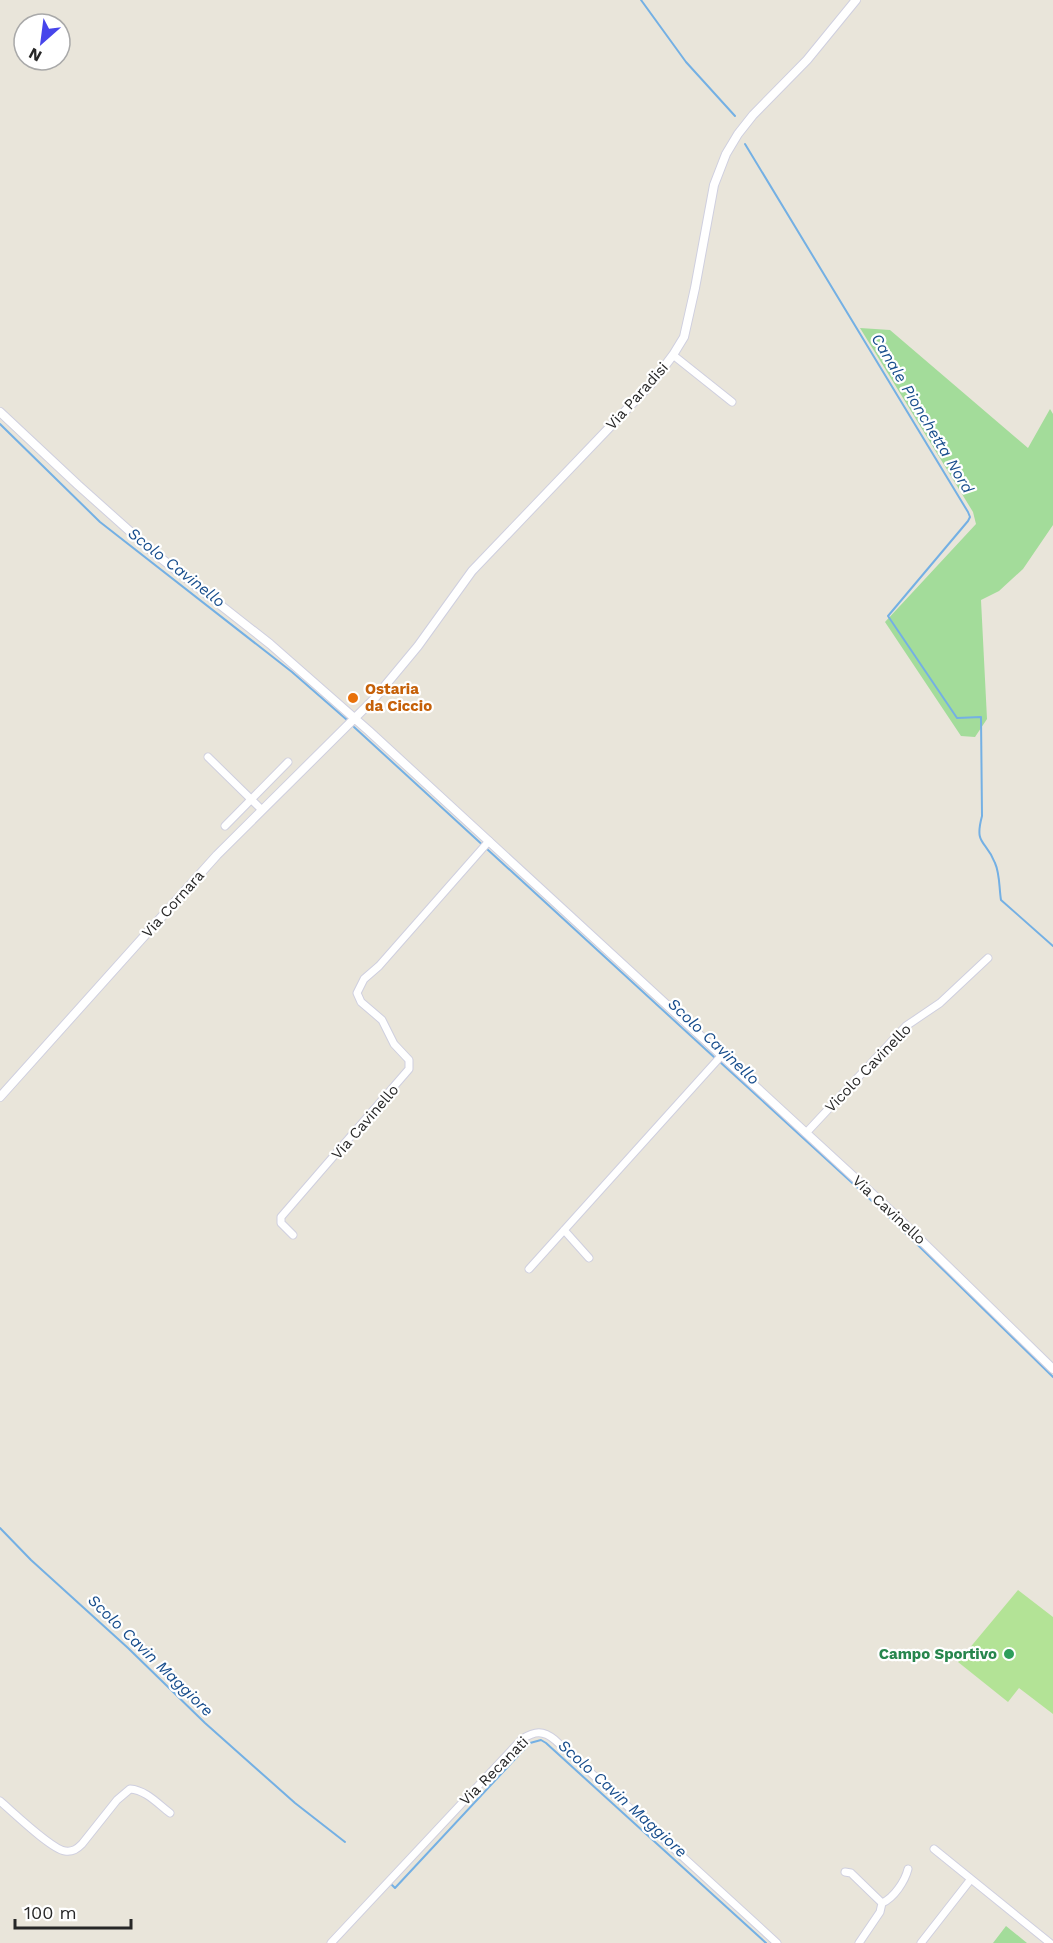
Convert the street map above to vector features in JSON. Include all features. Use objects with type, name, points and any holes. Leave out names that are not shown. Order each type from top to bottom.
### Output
[{"type":"street","name":"Via Paradisi","points":[[355,719],[394,676],[472,572],[645,391],[673,355],[684,337],[714,185],[726,154],[753,115],[807,60],[856,0]]},
{"type":"street","points":[[673,355],[732,402]]},
{"type":"street","name":"Via Cavinello","points":[[0,412],[153,552],[270,644],[355,719],[718,1059],[806,1133],[892,1212],[1053,1369]]},
{"type":"street","name":"Via Cornara","points":[[0,1097],[188,886],[355,719]]},
{"type":"street","points":[[208,757],[262,810]]},
{"type":"street","points":[[225,826],[288,762]]},
{"type":"street","name":"Via Cavinello","points":[[293,1235],[281,1223],[281,1217],[409,1069],[409,1060],[394,1044],[382,1020],[361,1002],[357,993],[364,979],[379,966],[486,844]]},
{"type":"street","name":"Vicolo Cavinello","points":[[806,1133],[906,1026],[940,1003],[988,958]]},
{"type":"street","points":[[529,1269],[718,1059]]},
{"type":"street","points":[[564,1230],[589,1258]]},
{"type":"street","name":"Via Recanati","points":[[331,1943],[522,1739],[531,1733],[542,1732],[555,1740],[777,1943]]},
{"type":"street","points":[[0,1801],[54,1847],[69,1852],[82,1844],[117,1800],[130,1789],[145,1793],[170,1814]]},
{"type":"street","points":[[934,1850],[1050,1943]]},
{"type":"street","points":[[882,1903],[889,1900],[905,1878],[908,1869]]},
{"type":"street","points":[[845,1872],[851,1874],[882,1903],[880,1912],[859,1943]]},
{"type":"street","points":[[921,1943],[970,1879]]},
{"type":"green space","points":[[860,328],[890,330],[1028,448],[1050,409],[1053,414],[1053,525],[1023,569],[999,591],[981,600],[987,719],[975,737],[961,736],[885,622],[976,524],[973,512]]},
{"type":"green space","name":"Campo Sportivo","points":[[1018,1590],[1053,1617],[1053,1714],[1019,1688],[1008,1702],[958,1662]]},
{"type":"green space","points":[[1006,1926],[1027,1943],[993,1943]]},
{"type":"waterway","name":"Canale Pionchetta Nord","points":[[641,0],[686,62],[735,116]]},
{"type":"waterway","name":"Canale Pionchetta Nord","points":[[745,144],[970,517],[888,616],[957,718],[981,717],[982,816],[980,838],[997,867],[1001,900],[1053,946]]},
{"type":"waterway","name":"Scolo Cavinello","points":[[0,424],[100,522],[292,672],[347,720]]},
{"type":"waterway","name":"Scolo Cavinello","points":[[354,727],[715,1058]]},
{"type":"waterway","name":"Scolo Cavinello","points":[[720,1062],[884,1212],[1053,1377]]},
{"type":"waterway","name":"Scolo Cavin Maggiore","points":[[0,1528],[31,1560],[128,1648],[205,1723],[295,1803],[345,1842]]},
{"type":"waterway","name":"Scolo Cavin Maggiore","points":[[392,1885],[395,1888],[530,1743],[541,1740],[766,1943]]},
{"type":"place","name":"Ostaria da Ciccio","points":[[353,698]]},
{"type":"place","name":"Campo Sportivo","points":[[1009,1654]]}]
